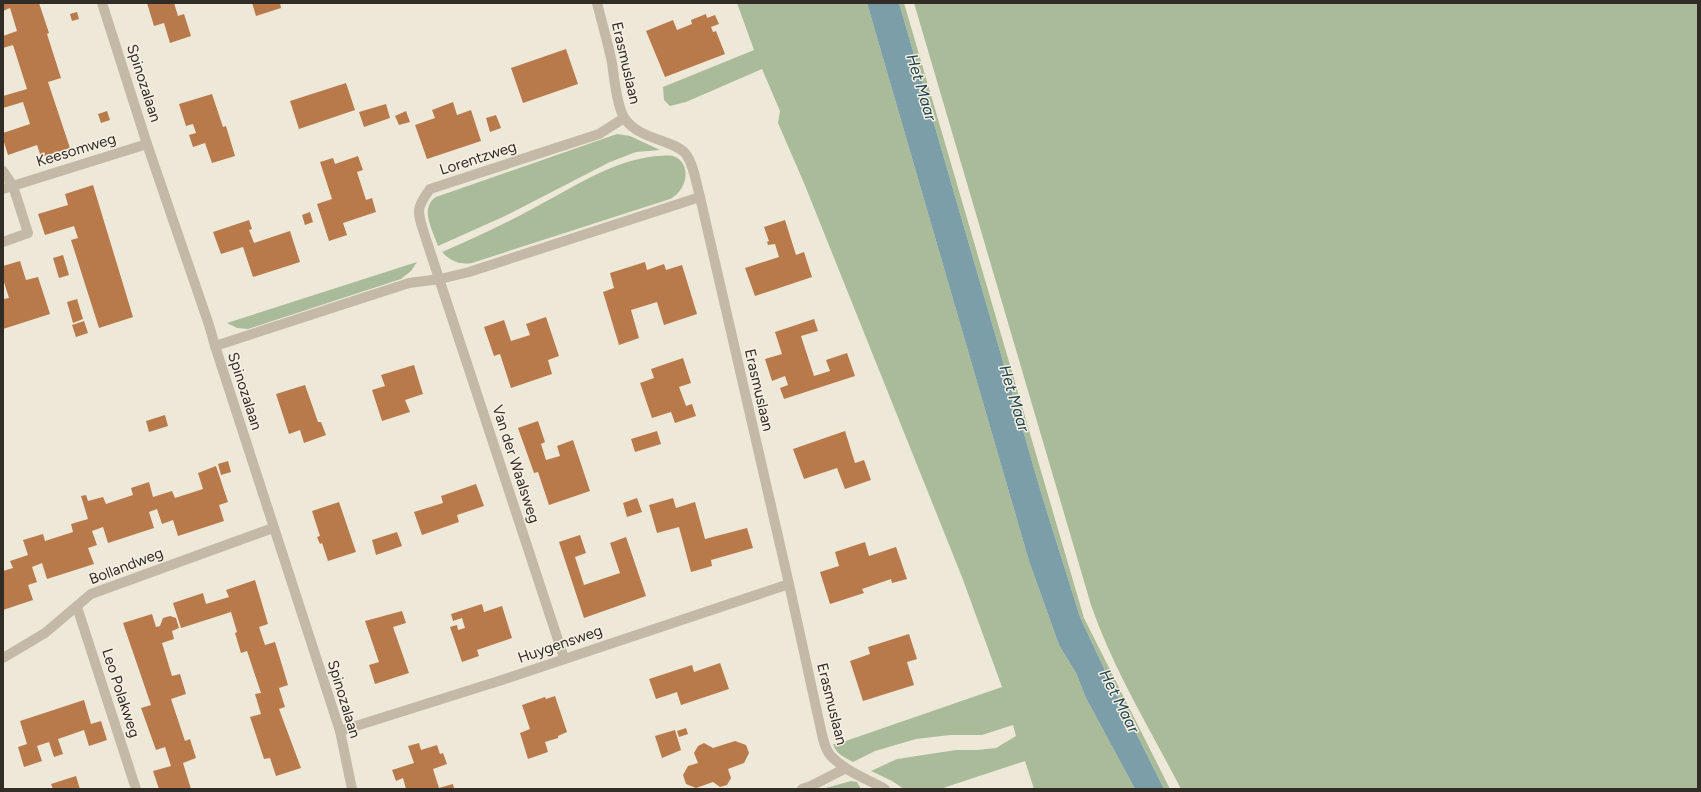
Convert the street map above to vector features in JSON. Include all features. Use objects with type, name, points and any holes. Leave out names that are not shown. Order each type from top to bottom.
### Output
[{"type":"street","name":"Spinozalaan","points":[[102,3],[147,144],[209,325],[273,528],[340,731],[352,789]]},
{"type":"street","name":"Erasmuslaan","points":[[597,3],[618,98],[624,118],[637,131],[674,146],[684,152],[690,161],[700,197],[789,584],[820,730],[826,747],[830,756],[846,768],[884,789]]},
{"type":"street","name":"Lorentzweg","points":[[440,278],[419,217],[420,203],[430,189],[599,134],[624,118]]},
{"type":"street","name":"Keesomweg","points":[[3,189],[147,144]]},
{"type":"street","points":[[3,171],[13,186],[28,233],[3,242]]},
{"type":"street","points":[[215,346],[409,283],[469,272],[700,197]]},
{"type":"street","name":"Van der Waalsweg","points":[[440,278],[564,658]]},
{"type":"street","name":"Bollandweg","points":[[3,658],[45,633],[91,594],[273,528]]},
{"type":"street","name":"Huygensweg","points":[[340,731],[502,680],[789,584]]},
{"type":"street","name":"Leo Polakweg","points":[[77,607],[136,789]]},
{"type":"street","points":[[802,789],[812,786],[846,768]]},
{"type":"green space","points":[[737,3],[867,3],[1029,561],[1059,645],[1076,673],[1086,698],[1135,789],[1034,789],[1025,761],[940,789],[904,789],[892,781],[871,771],[897,759],[956,750],[996,748],[1016,736],[1013,725],[982,735],[950,735],[916,739],[875,751],[853,762],[841,755],[834,747],[833,744],[837,744],[1002,687],[962,577],[804,183],[778,123],[780,111],[762,69],[686,102],[670,106],[664,100],[663,87],[754,50]]},
{"type":"green space","points":[[899,3],[904,3],[1084,618],[1170,789],[1164,789],[1080,617],[1042,496]]},
{"type":"green space","points":[[914,3],[1698,3],[1698,789],[1181,789],[1121,676],[1091,605]]},
{"type":"green space","points":[[617,134],[630,136],[660,150],[636,152],[610,162],[505,216],[438,246],[428,213],[428,207],[436,197]]},
{"type":"green space","points":[[656,156],[673,156],[683,165],[685,171],[684,184],[676,195],[670,199],[472,263],[456,262],[448,258],[442,252],[508,221],[591,177],[623,164]]},
{"type":"green space","points":[[417,262],[411,271],[401,279],[248,329],[237,328],[227,323]]},
{"type":"green space","points":[[851,781],[857,782],[861,789],[822,789]]},
{"type":"water","name":"Het Maar","points":[[867,3],[899,3],[1042,496],[1080,617],[1164,789],[1135,789],[1086,698],[1076,673],[1059,645],[1029,561]]},
{"type":"building","points":[[3,3],[39,3],[61,78],[48,82],[70,148],[41,157],[37,145],[8,155],[3,139],[3,133],[30,124],[23,102],[3,108],[3,96],[27,89],[13,45],[3,48],[3,36],[17,31],[10,8],[3,11]]},
{"type":"building","points":[[147,3],[174,3],[178,16],[184,14],[191,36],[170,43],[164,23],[154,26]]},
{"type":"building","points":[[252,3],[280,3],[281,8],[256,16]]},
{"type":"building","points":[[77,12],[79,19],[72,21],[70,14]]},
{"type":"building","points":[[706,14],[707,18],[715,15],[719,24],[711,27],[713,32],[716,31],[725,54],[665,77],[646,31],[673,20],[677,30],[692,24],[691,20]]},
{"type":"building","points":[[566,49],[578,84],[523,103],[511,68]]},
{"type":"building","points":[[346,83],[355,110],[299,129],[290,101]]},
{"type":"building","points":[[212,94],[223,127],[226,126],[235,156],[212,163],[205,143],[193,147],[189,135],[196,133],[193,124],[186,126],[179,104]]},
{"type":"building","points":[[453,102],[457,115],[471,110],[481,141],[427,159],[415,125],[435,118],[432,110]]},
{"type":"building","points":[[386,104],[390,118],[364,127],[359,112]]},
{"type":"building","points":[[107,111],[110,120],[101,123],[98,114]]},
{"type":"building","points":[[406,111],[410,122],[399,125],[395,116]]},
{"type":"building","points":[[496,115],[501,128],[490,132],[486,118]]},
{"type":"building","points":[[358,156],[363,170],[357,172],[366,200],[372,198],[376,212],[343,223],[347,235],[329,241],[317,204],[332,199],[320,162],[333,158],[335,164]]},
{"type":"building","points":[[93,185],[133,317],[99,328],[71,240],[78,238],[74,226],[45,235],[38,214],[68,205],[65,194]]},
{"type":"building","points":[[310,212],[313,222],[305,225],[302,215]]},
{"type":"building","points":[[249,220],[252,229],[249,230],[254,243],[290,231],[300,262],[253,277],[243,247],[221,254],[213,232]]},
{"type":"building","points":[[785,220],[796,255],[804,252],[812,277],[755,296],[745,268],[779,257],[775,244],[768,245],[767,242],[769,241],[764,227]]},
{"type":"building","points":[[63,255],[69,275],[59,278],[53,258]]},
{"type":"building","points":[[20,261],[26,280],[38,277],[50,314],[3,329],[3,299],[9,298],[3,279],[3,266]]},
{"type":"building","points":[[645,262],[647,270],[664,264],[666,270],[682,265],[697,314],[664,325],[657,302],[631,310],[639,338],[619,345],[603,292],[614,288],[610,273]]},
{"type":"building","points":[[77,299],[83,319],[73,323],[67,302]]},
{"type":"building","points":[[546,317],[559,356],[548,360],[552,374],[511,388],[500,354],[494,356],[484,327],[504,320],[511,341],[530,335],[526,324]]},
{"type":"building","points":[[814,319],[818,331],[801,336],[814,376],[830,371],[826,360],[847,353],[855,376],[784,399],[780,388],[788,385],[785,376],[772,381],[765,359],[782,354],[775,332]]},
{"type":"building","points":[[84,321],[88,333],[76,337],[72,325]]},
{"type":"building","points":[[683,358],[691,383],[679,387],[686,406],[692,404],[696,416],[675,423],[671,412],[652,418],[640,383],[654,378],[651,369]]},
{"type":"building","points":[[414,365],[423,394],[405,400],[410,412],[382,421],[372,390],[385,386],[381,375]]},
{"type":"building","points":[[305,385],[318,422],[321,422],[326,435],[304,443],[300,430],[289,434],[276,394]]},
{"type":"building","points":[[165,415],[168,426],[149,432],[146,421]]},
{"type":"building","points":[[538,421],[545,442],[541,444],[546,460],[560,456],[557,446],[573,440],[590,491],[549,505],[538,472],[534,473],[518,428]]},
{"type":"building","points":[[657,431],[661,444],[635,452],[631,439]]},
{"type":"building","points":[[845,431],[855,463],[864,460],[871,480],[845,489],[837,468],[804,479],[793,449]]},
{"type":"building","points":[[228,461],[231,472],[221,475],[218,464]]},
{"type":"building","points":[[216,466],[228,502],[219,505],[224,521],[178,536],[173,520],[162,524],[157,509],[149,512],[154,528],[108,543],[103,527],[92,531],[97,545],[88,548],[94,564],[47,579],[42,563],[32,567],[37,582],[28,585],[33,600],[3,610],[3,571],[13,568],[10,561],[28,555],[23,540],[43,534],[45,541],[73,532],[71,524],[88,519],[81,496],[86,495],[88,501],[103,497],[106,504],[133,495],[131,488],[149,482],[153,497],[172,491],[175,498],[203,489],[198,473]]},
{"type":"building","points":[[476,484],[484,506],[457,515],[459,522],[422,535],[414,512],[443,503],[441,496]]},
{"type":"building","points":[[637,498],[642,512],[627,517],[623,503]]},
{"type":"building","points":[[673,498],[676,508],[695,502],[705,539],[747,528],[753,548],[711,560],[712,566],[691,572],[679,527],[657,533],[649,505]]},
{"type":"building","points":[[339,502],[356,552],[328,561],[322,543],[320,544],[317,537],[320,536],[312,511]]},
{"type":"building","points":[[397,532],[402,546],[376,555],[372,540]]},
{"type":"building","points":[[580,535],[586,553],[575,557],[584,585],[620,573],[610,543],[626,537],[646,596],[584,618],[559,542]]},
{"type":"building","points":[[865,542],[869,556],[896,547],[907,579],[892,583],[891,579],[862,589],[864,593],[830,604],[820,572],[839,566],[835,552]]},
{"type":"building","points":[[255,580],[268,624],[259,627],[265,645],[275,642],[288,685],[279,688],[285,707],[279,709],[301,768],[276,776],[270,758],[264,759],[250,717],[261,714],[255,694],[261,693],[247,651],[241,653],[231,612],[181,628],[173,603],[203,593],[206,604],[229,597],[226,590]]},
{"type":"building","points":[[482,604],[484,612],[502,606],[512,638],[477,650],[479,656],[462,662],[450,627],[457,625],[458,630],[465,628],[462,618],[453,621],[451,614]]},
{"type":"building","points":[[402,611],[406,623],[393,627],[409,673],[375,684],[369,665],[379,662],[365,621]]},
{"type":"building","points":[[152,614],[156,627],[160,626],[163,618],[170,616],[176,618],[179,628],[172,631],[174,639],[162,643],[172,676],[180,674],[186,694],[171,699],[185,741],[190,739],[196,758],[183,763],[191,789],[159,789],[153,771],[171,766],[165,747],[156,750],[141,708],[151,705],[123,623]]},
{"type":"building","points":[[909,634],[917,659],[907,662],[914,685],[863,701],[850,661],[870,654],[868,647]]},
{"type":"building","points":[[720,663],[729,689],[681,705],[677,692],[656,699],[649,679],[692,665],[694,672]]},
{"type":"building","points":[[555,696],[567,732],[558,736],[558,738],[545,742],[548,752],[528,759],[520,733],[530,729],[522,705],[545,697],[546,699]]},
{"type":"building","points":[[84,700],[91,724],[101,721],[107,740],[89,746],[84,730],[58,739],[63,754],[54,757],[49,742],[37,746],[42,761],[24,767],[18,747],[27,744],[20,721]]},
{"type":"building","points":[[686,728],[688,734],[679,737],[677,731]]},
{"type":"building","points":[[675,730],[681,750],[662,758],[655,736]]},
{"type":"building","points":[[735,741],[746,745],[749,753],[744,763],[728,769],[731,778],[727,785],[720,787],[713,782],[696,788],[686,784],[683,775],[688,766],[698,763],[694,753],[698,746],[704,743],[713,748]]},
{"type":"building","points":[[419,743],[421,750],[437,745],[440,754],[443,753],[447,764],[433,769],[439,788],[453,784],[454,789],[406,789],[403,778],[396,781],[392,770],[414,763],[408,746]]},
{"type":"building","points":[[76,776],[80,789],[53,789],[51,784]]}]
